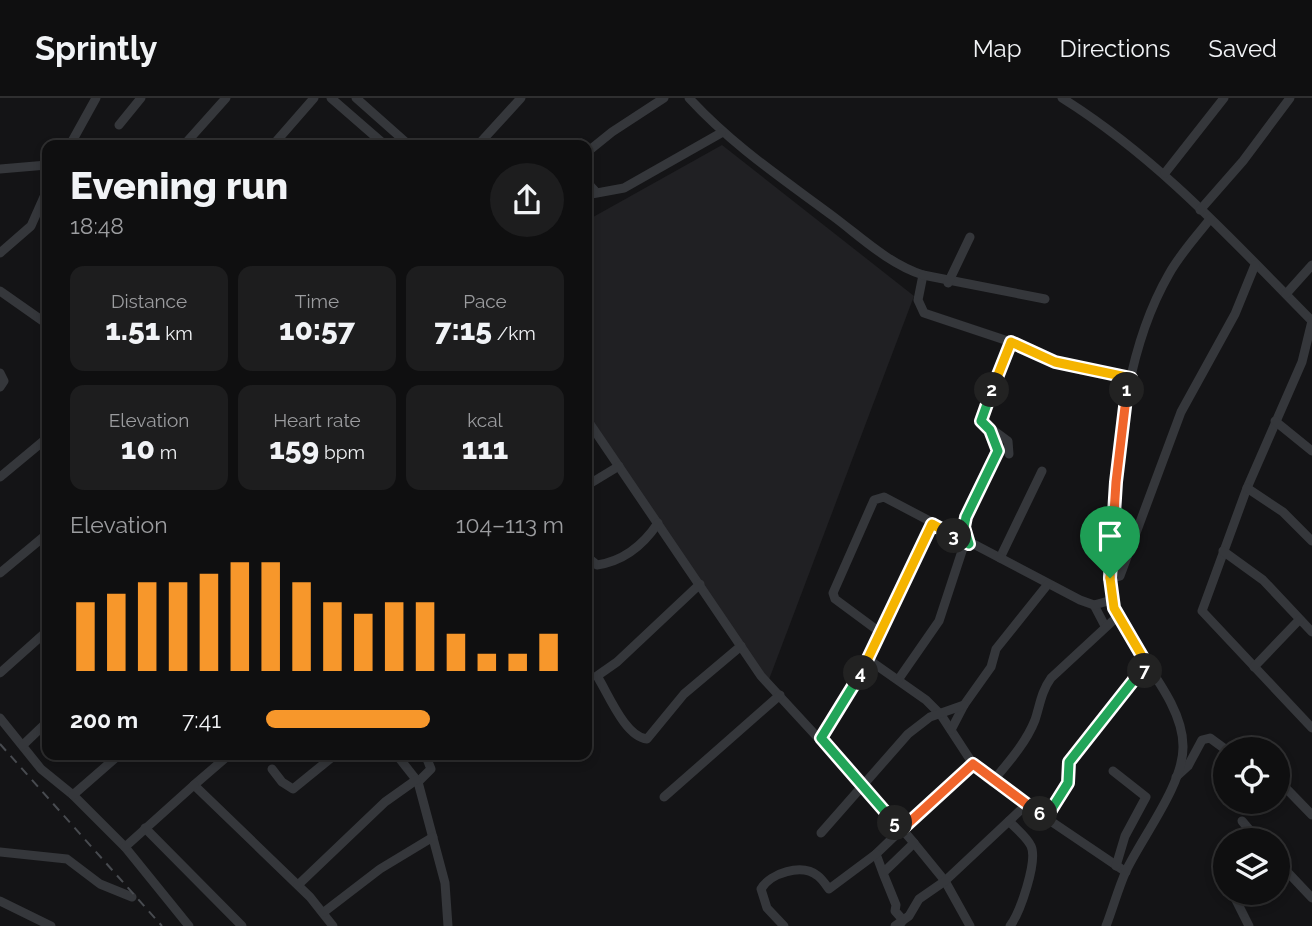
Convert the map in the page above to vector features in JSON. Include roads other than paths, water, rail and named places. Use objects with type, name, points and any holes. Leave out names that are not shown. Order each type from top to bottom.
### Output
[{"type":"street","points":[[73,140],[96,98]]},
{"type":"street","points":[[119,125],[141,98]]},
{"type":"street","points":[[188,140],[226,98]]},
{"type":"street","points":[[277,140],[314,98]]},
{"type":"street","points":[[331,98],[377,140]]},
{"type":"street","points":[[356,98],[404,140]]},
{"type":"street","points":[[483,140],[521,98]]},
{"type":"street","points":[[592,148],[611,132],[664,98]]},
{"type":"street","points":[[688,98],[721,133],[894,262],[948,283],[1045,299]]},
{"type":"street","points":[[1062,98],[1108,127],[1165,173],[1312,321],[1302,362],[1247,488],[1202,611],[1312,728]]},
{"type":"street","points":[[1165,173],[1224,98]]},
{"type":"street","points":[[1200,210],[1243,161],[1290,98]]},
{"type":"street","points":[[592,193],[624,188],[721,133]]},
{"type":"street","points":[[0,169],[42,165]]},
{"type":"street","points":[[0,253],[32,226],[42,202]]},
{"type":"street","points":[[1106,926],[1126,872],[1175,778],[1183,747],[1181,729],[1118,616],[1112,600],[1110,578],[1125,397],[1147,320],[1168,275],[1210,219]]},
{"type":"street","points":[[948,283],[970,237]]},
{"type":"street","points":[[1110,578],[1120,576],[1181,412],[1235,314],[1255,265]]},
{"type":"street","points":[[1286,294],[1312,265]]},
{"type":"street","points":[[923,275],[918,300],[923,313],[1011,342],[1055,362],[1131,378]]},
{"type":"street","points":[[0,291],[42,320]]},
{"type":"street","points":[[1009,454],[1008,441],[981,421],[1011,342]]},
{"type":"street","points":[[1302,362],[1312,370]]},
{"type":"street","points":[[0,373],[4,382],[0,387]]},
{"type":"street","points":[[1275,421],[1312,451]]},
{"type":"street","points":[[592,427],[741,646],[780,695],[945,880],[970,926]]},
{"type":"street","points":[[898,680],[939,621],[967,543],[964,527],[966,517],[998,451],[990,430]]},
{"type":"street","points":[[0,477],[42,442]]},
{"type":"street","points":[[592,482],[619,466]]},
{"type":"street","points":[[1000,558],[1042,471]]},
{"type":"street","points":[[1247,488],[1283,512],[1312,541]]},
{"type":"street","points":[[881,633],[835,599],[833,593],[874,500],[884,497],[967,543],[1094,605],[1105,626]]},
{"type":"street","points":[[592,561],[597,565],[616,560],[643,543],[658,523]]},
{"type":"street","points":[[821,738],[869,660],[932,524]]},
{"type":"street","points":[[0,573],[42,538]]},
{"type":"street","points":[[1223,551],[1263,580],[1312,632]]},
{"type":"street","points":[[951,730],[964,705],[991,667],[996,649],[1048,583]]},
{"type":"street","points":[[700,584],[617,662],[597,676],[623,718],[640,737],[648,739],[684,694],[741,646]]},
{"type":"street","points":[[1094,605],[1112,600]]},
{"type":"street","points":[[992,782],[1012,758],[1034,722],[1043,689],[1051,678],[1118,616]]},
{"type":"street","points":[[1254,667],[1299,620]]},
{"type":"street","points":[[0,673],[42,635]]},
{"type":"street","points":[[869,660],[926,700],[941,715],[973,764],[992,782],[1126,872]]},
{"type":"street","points":[[1046,818],[1068,783],[1069,762],[1133,681],[1149,668]]},
{"type":"street","points":[[664,797],[780,695]]},
{"type":"street","points":[[821,833],[908,734],[925,719],[964,705]]},
{"type":"street","points":[[0,718],[50,778],[73,795],[125,847],[189,926]]},
{"type":"street","points":[[23,745],[42,727]]},
{"type":"street","points":[[1175,778],[1188,766],[1202,740],[1210,738],[1213,740]]},
{"type":"street","points":[[73,795],[113,760]]},
{"type":"street","points":[[125,847],[223,760]]},
{"type":"street","points":[[272,769],[282,782],[293,789],[329,760]]},
{"type":"street","points":[[401,760],[417,781],[433,837],[445,883],[448,926]]},
{"type":"street","points":[[298,885],[385,802],[431,769],[427,760]]},
{"type":"street","points":[[784,926],[762,898],[761,889],[773,876],[803,871],[816,874],[829,889],[876,854],[973,764]]},
{"type":"street","points":[[1113,771],[1146,797],[1125,835],[1116,866]]},
{"type":"street","points":[[194,785],[298,885],[324,912],[333,926]]},
{"type":"street","points":[[1290,792],[1312,815]]},
{"type":"street","points":[[898,924],[919,899],[945,880],[1026,805]]},
{"type":"street","points":[[1009,821],[1027,840],[1033,856],[1018,913],[1010,926]]},
{"type":"street","points":[[1242,821],[1248,828]]},
{"type":"street","points":[[145,828],[166,846],[242,926]]},
{"type":"street","points":[[324,912],[380,869],[433,837]]},
{"type":"street","points":[[883,873],[914,843]]},
{"type":"street","points":[[0,852],[68,859],[100,884],[132,897]]},
{"type":"street","points":[[876,854],[896,905],[898,924]]},
{"type":"street","points":[[1290,875],[1312,898]]},
{"type":"street","points":[[0,901],[51,926]]},
{"type":"street","points":[[1238,905],[1249,926]]},
{"type":"railway","points":[[0,744],[162,926]]}]
